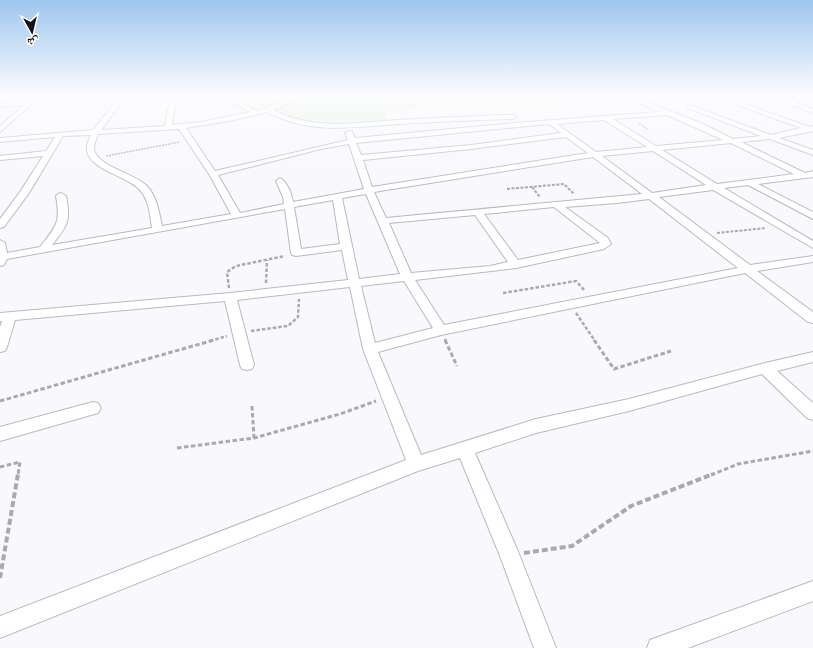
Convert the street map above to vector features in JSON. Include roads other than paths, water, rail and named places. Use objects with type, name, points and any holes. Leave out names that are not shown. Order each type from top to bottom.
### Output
[{"type":"street","points":[[99,126],[95,132],[91,149],[92,156],[143,187],[153,203],[157,230]]},
{"type":"street","points":[[0,140],[178,126]]},
{"type":"street","points":[[181,126],[214,174],[237,216]]},
{"type":"street","points":[[346,126],[369,190],[407,277],[441,330]]},
{"type":"street","points":[[214,174],[321,147],[352,141],[504,126]]},
{"type":"street","points":[[555,126],[703,234],[813,319]]},
{"type":"street","points":[[619,126],[715,187],[813,245]]},
{"type":"street","points":[[700,126],[808,174]]},
{"type":"street","points":[[743,126],[813,153]]},
{"type":"street","points":[[0,243],[1,260],[43,250],[237,216],[369,190],[448,177],[530,166],[593,155],[772,137],[812,129]]},
{"type":"street","points":[[0,225],[28,189],[60,135]]},
{"type":"street","points":[[358,158],[472,147],[566,135]]},
{"type":"street","points":[[0,158],[48,153]]},
{"type":"street","points":[[383,221],[652,196],[808,174]]},
{"type":"street","points":[[280,181],[287,193],[290,205],[296,253],[346,246]]},
{"type":"street","points":[[748,182],[813,216]]},
{"type":"street","points":[[43,250],[53,238],[63,219],[64,212],[61,196]]},
{"type":"street","points":[[337,196],[346,246],[370,349],[416,464]]},
{"type":"street","points":[[0,347],[5,317],[230,298],[300,288],[490,269],[600,247],[606,244],[604,240],[556,204]]},
{"type":"street","points":[[477,212],[516,265]]},
{"type":"street","points":[[370,349],[441,330],[748,269],[813,259]]},
{"type":"street","points":[[230,298],[247,365]]},
{"type":"street","points":[[0,627],[416,464],[464,448],[536,426],[629,405],[765,368],[813,357]]},
{"type":"street","points":[[765,368],[813,413]]},
{"type":"street","points":[[0,434],[93,408]]},
{"type":"street","points":[[464,448],[510,556],[545,648]]},
{"type":"street","points":[[658,648],[813,591]]}]
